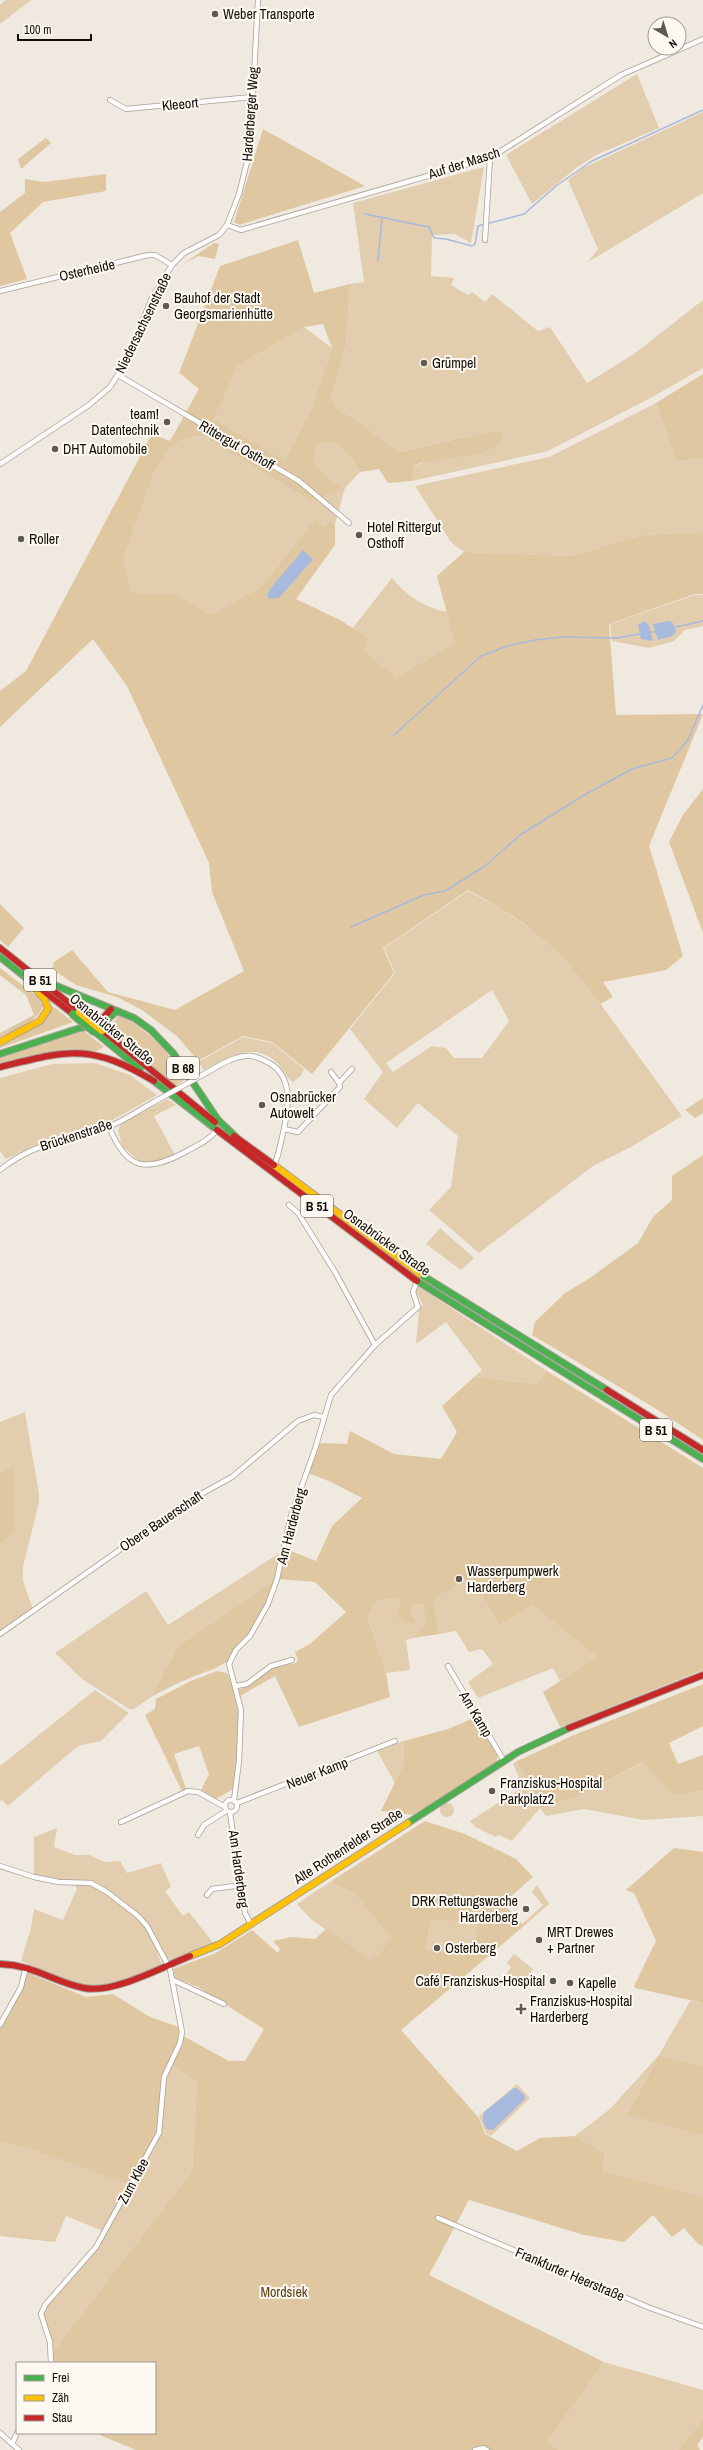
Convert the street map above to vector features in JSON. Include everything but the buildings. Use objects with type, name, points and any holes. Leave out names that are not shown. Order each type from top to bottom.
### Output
[{"type":"main road","name":"Osnabrücker Straße","points":[[0,948],[99,1031],[419,1277],[703,1450]]},
{"type":"main road","name":"Osnabrücker Straße","points":[[0,956],[26,977],[77,1013]]},
{"type":"main road","points":[[0,1042],[40,1021],[48,1009],[44,997],[32,987],[26,977]]},
{"type":"main road","name":"B 68","points":[[35,977],[134,1018],[164,1042],[186,1072],[207,1106],[237,1138]]},
{"type":"main road","points":[[0,1052],[80,1028],[102,1024],[114,1010]]},
{"type":"main road","name":"Osnabrücker Straße","points":[[99,1031],[154,1081],[217,1130],[419,1277],[703,1460]]},
{"type":"main road","name":"B 68","points":[[0,1067],[69,1052],[95,1054],[116,1060],[154,1081]]},
{"type":"main road","name":"Alte Rothenfelder Straße","points":[[0,1964],[26,1967],[78,1988],[96,1990],[107,1989],[206,1951],[251,1924],[504,1761],[553,1734],[703,1675]]},
{"type":"street","name":"Harderberger Weg","points":[[227,225],[239,194],[250,150],[258,0]]},
{"type":"street","name":"Auf der Masch","points":[[227,225],[241,230],[490,158],[621,75],[703,39]]},
{"type":"street","name":"Kleeort","points":[[110,100],[126,108],[252,97]]},
{"type":"street","points":[[484,240],[490,158]]},
{"type":"street","name":"Niedersachsenstraße","points":[[0,464],[89,405],[110,387],[118,375],[152,298],[172,265],[184,253],[219,235],[227,225]]},
{"type":"street","name":"Osterheide","points":[[0,291],[148,255],[155,255],[172,265]]},
{"type":"street","name":"Rittergut Osthoff","points":[[118,375],[298,480],[349,523]]},
{"type":"street","name":"Brückenstraße","points":[[0,1170],[27,1151],[59,1139],[109,1126],[230,1060],[246,1056],[261,1058],[273,1064],[283,1076],[288,1091],[284,1129],[274,1165]]},
{"type":"street","points":[[339,1083],[352,1069]]},
{"type":"street","points":[[284,1129],[298,1132],[340,1087],[339,1083],[331,1072]]},
{"type":"street","points":[[109,1126],[126,1157],[140,1166],[162,1164],[208,1139],[217,1130]]},
{"type":"street","points":[[289,1205],[298,1213],[335,1272],[375,1345]]},
{"type":"street","name":"Am Harderberg","points":[[236,1801],[240,1761],[241,1710],[236,1686],[229,1664],[236,1650],[250,1636],[268,1604],[277,1579],[290,1519],[316,1449],[331,1394],[375,1345],[418,1307],[413,1292],[419,1277]]},
{"type":"street","name":"Obere Bauerschaft","points":[[0,1634],[192,1499],[232,1477],[298,1421],[314,1415],[324,1417]]},
{"type":"street","points":[[236,1686],[246,1684],[271,1666],[292,1660]]},
{"type":"street","name":"Am Kamp","points":[[448,1666],[504,1761]]},
{"type":"street","name":"Neuer Kamp","points":[[236,1801],[395,1741]]},
{"type":"street","points":[[121,1822],[188,1791],[198,1792],[227,1810]]},
{"type":"street","points":[[198,1835],[208,1822],[227,1810],[236,1801]]},
{"type":"street","points":[[227,1810],[236,1801]]},
{"type":"street","name":"Am Harderberg","points":[[227,1810],[242,1885],[245,1913],[251,1924]]},
{"type":"street","points":[[0,1866],[34,1877],[59,1882],[91,1883],[107,1892],[147,1926],[168,1966]]},
{"type":"street","points":[[207,1895],[212,1889],[242,1885]]},
{"type":"street","name":"Zum Klee","points":[[51,2362],[50,2342],[41,2314],[45,2305],[96,2247],[159,2133],[164,2077],[180,2043],[182,2032],[173,1980],[168,1966]]},
{"type":"street","points":[[0,2025],[21,1987],[26,1967]]},
{"type":"street","points":[[173,1980],[224,2004]]},
{"type":"street","name":"Frankfurter Heerstraße","points":[[438,2218],[650,2308],[703,2327]]},
{"type":"street","points":[[0,2433],[19,2450]]},
{"type":"street","points":[[12,2444],[17,2434]]},
{"type":"street","points":[[475,2450],[484,2448],[487,2450]]},
{"type":"shaded area","points":[[6,0],[31,0],[0,24],[0,5]]},
{"type":"shaded area","points":[[637,74],[659,128],[596,155],[576,168],[532,204],[506,155]]},
{"type":"shaded area","points":[[703,112],[703,193],[588,262],[598,249],[568,180],[583,168]]},
{"type":"shaded area","points":[[484,167],[471,243],[455,234],[432,235],[431,276],[454,278],[451,285],[468,295],[472,292],[485,302],[492,294],[538,331],[550,327],[587,383],[634,354],[703,300],[703,368],[656,395],[548,451],[412,481],[411,472],[413,467],[498,430],[397,452],[355,419],[336,408],[331,398],[346,345],[350,284],[364,282],[353,203]]},
{"type":"shaded area","points":[[304,327],[332,348],[311,410],[275,478],[345,488],[335,524],[329,521],[325,527],[315,519],[260,588],[210,614],[175,594],[132,593],[123,560],[154,472],[169,449],[178,442],[191,437],[203,436],[274,478],[283,461],[212,419],[238,366]]},
{"type":"shaded area","points":[[656,403],[677,462],[703,458],[703,532],[642,535],[571,556],[464,552],[451,542],[415,486],[549,457]]},
{"type":"shaded area","points":[[325,441],[336,445],[346,452],[360,472],[345,488],[328,478],[314,461],[317,446]]},
{"type":"shaded area","points":[[392,578],[410,596],[431,608],[448,612],[455,643],[396,677],[363,650],[352,629]]},
{"type":"shaded area","points":[[695,595],[703,595],[703,626],[685,630],[674,641],[649,648],[612,641],[610,624]]},
{"type":"shaded area","points":[[468,891],[499,907],[546,940],[581,977],[682,1116],[631,1147],[593,1166],[479,1253],[429,1210],[451,1187],[458,1136],[418,1103],[397,1128],[364,1099],[383,1072],[350,1029],[395,973],[384,948]],"holes":[[[492,990],[509,1021],[482,1058],[454,1058],[446,1048],[432,1046],[393,1072],[386,1063]]]},
{"type":"shaded area","points":[[243,1037],[272,1043],[304,1069],[301,1076],[293,1082],[277,1063],[268,1056],[259,1053],[240,1053],[204,1070],[198,1062]]},
{"type":"shaded area","points":[[95,1063],[130,1075],[157,1095],[109,1122],[47,1140],[6,1159],[0,1151],[0,1078],[52,1064]]},
{"type":"shaded area","points":[[167,1099],[176,1105],[154,1116],[175,1155],[160,1161],[140,1162],[122,1146],[118,1130],[121,1124]]},
{"type":"shaded area","points":[[440,1228],[474,1258],[461,1270],[426,1244]]},
{"type":"shaded area","points":[[419,1287],[547,1371],[537,1384],[474,1377],[482,1370],[446,1322],[416,1344],[419,1310],[423,1305],[415,1290]]},
{"type":"shaded area","points":[[25,1412],[39,1494],[39,1502],[23,1567],[23,1581],[33,1609],[0,1631],[0,1544],[14,1533],[14,1468],[0,1472],[0,1422]]},
{"type":"shaded area","points":[[286,1549],[277,1579],[178,1646],[151,1697],[134,1709],[129,1709],[82,1679],[55,1653],[146,1591],[168,1625]]},
{"type":"shaded area","points":[[472,1578],[499,1625],[533,1606],[599,1657],[560,1681],[553,1668],[478,1698],[468,1682],[493,1664],[482,1649],[469,1652],[456,1631],[439,1634],[434,1598]]},
{"type":"shaded area","points":[[401,1598],[415,1622],[410,1606],[425,1604],[426,1624],[413,1638],[406,1640],[410,1670],[386,1673],[367,1614],[376,1601]]},
{"type":"shaded area","points":[[95,1690],[129,1713],[101,1741],[78,1746],[8,1806],[2,1800],[0,1801],[0,1766]]},
{"type":"shaded area","points":[[404,1741],[403,1766],[395,1783],[377,1751]]},
{"type":"shaded area","points":[[517,1761],[541,1808],[576,1797],[644,1762],[673,1795],[703,1791],[703,1816],[644,1820],[584,1809],[546,1816],[540,1808],[512,1841],[499,1835],[496,1837],[475,1827],[470,1821],[523,1787],[513,1764]]},
{"type":"shaded area","points":[[444,1803],[450,1803],[454,1807],[454,1813],[450,1817],[444,1817],[440,1813],[440,1807]]},
{"type":"shaded area","points":[[57,1828],[54,1847],[75,1855],[89,1855],[105,1862],[120,1861],[127,1873],[161,1863],[171,1887],[165,1891],[183,1916],[189,1912],[214,1944],[173,1960],[167,1959],[156,1936],[146,1921],[133,1909],[112,1895],[147,1926],[162,1965],[113,1984],[82,1986],[21,1961],[31,1928],[34,1909],[63,1920],[77,1889],[74,1883],[34,1876],[34,1837]]},
{"type":"shaded area","points":[[330,1882],[354,1893],[392,1937],[382,1951],[370,1960],[312,1920],[297,1904]]},
{"type":"shaded area","points":[[537,1885],[549,1904],[524,1926],[522,1924],[543,1905],[532,1892]]},
{"type":"shaded area","points":[[431,1920],[477,1920],[475,1944],[455,1945],[452,1952],[426,1950]]},
{"type":"shaded area","points":[[514,1954],[533,1969],[520,1987],[505,1976],[511,1967],[507,1963]]},
{"type":"shaded area","points":[[690,2001],[703,2003],[703,2067],[659,2055]]},
{"type":"shaded area","points":[[659,2055],[627,2115],[703,2136],[703,2197],[603,2171],[605,2153],[575,2136],[610,2109]]},
{"type":"shaded area","points":[[171,2063],[197,2082],[192,2171],[51,2354],[41,2314],[45,2305],[96,2247],[105,2232],[66,2216],[55,2242],[0,2236],[0,2141],[32,2149],[164,2077]]},
{"type":"shaded area","points":[[517,2084],[530,2098],[491,2136],[486,2133],[479,2116]]},
{"type":"shaded area","points":[[604,2362],[703,2390],[703,2419],[678,2450],[559,2450],[547,2442]]},
{"type":"green space","points":[[263,129],[365,186],[239,225],[234,222]]},
{"type":"green space","points":[[46,138],[51,143],[21,169],[18,159]]},
{"type":"green space","points":[[106,174],[106,191],[43,202],[10,233],[27,279],[0,286],[0,212],[25,193],[25,179],[44,182]]},
{"type":"green space","points":[[298,240],[314,293],[350,284],[346,345],[331,398],[336,408],[355,419],[398,452],[498,430],[502,435],[501,443],[483,453],[420,463],[413,467],[412,481],[388,483],[379,469],[360,472],[346,452],[336,445],[325,441],[317,446],[314,461],[328,478],[345,488],[312,501],[203,436],[191,437],[178,442],[169,449],[154,472],[123,560],[132,593],[175,594],[210,614],[260,588],[315,519],[325,527],[329,521],[335,524],[335,545],[296,599],[340,620],[368,638],[363,650],[396,677],[455,643],[437,576],[464,552],[571,556],[642,535],[703,532],[703,594],[695,594],[609,624],[616,715],[703,714],[649,846],[683,956],[666,970],[603,982],[613,997],[600,1004],[572,968],[542,938],[508,913],[468,890],[383,948],[394,973],[312,1074],[272,1042],[243,1036],[198,1061],[178,1037],[142,1010],[117,997],[76,985],[52,969],[54,962],[72,950],[108,992],[175,1010],[244,971],[212,892],[209,863],[127,686],[93,639],[0,727],[0,691],[26,671],[152,434],[170,441],[199,389],[179,373],[220,266]],"holes":[[[323,324],[332,348],[311,410],[284,461],[213,419],[238,366],[304,327]]]},
{"type":"green space","points":[[214,243],[219,244],[215,259],[198,256],[183,264]]},
{"type":"green space","points":[[703,374],[703,458],[677,462],[656,403]]},
{"type":"green space","points":[[703,789],[703,933],[669,842],[683,815]]},
{"type":"green space","points":[[0,904],[24,928],[8,947],[0,940]]},
{"type":"green space","points":[[0,968],[38,997],[43,1006],[36,1017],[31,1021],[0,1037],[0,1033],[34,1015],[26,995],[0,975]]},
{"type":"green space","points":[[50,1004],[73,1022],[0,1048],[0,1045],[39,1024]]},
{"type":"green space","points":[[119,1015],[149,1034],[165,1050],[186,1079],[175,1086],[105,1028],[112,1025]]},
{"type":"green space","points":[[84,1031],[104,1047],[96,1051],[69,1049],[0,1065],[0,1058]]},
{"type":"green space","points":[[703,1098],[703,1113],[695,1118],[685,1110]]},
{"type":"green space","points":[[703,1155],[703,1440],[658,1410],[532,1335],[535,1322],[565,1293],[590,1278],[638,1243],[653,1217],[672,1200],[672,1176]]},
{"type":"green space","points":[[547,1371],[703,1468],[703,1670],[560,1727],[543,1692],[598,1657],[533,1606],[499,1625],[472,1578],[434,1598],[439,1634],[413,1638],[426,1624],[424,1604],[410,1606],[415,1622],[406,1623],[397,1616],[401,1598],[376,1601],[367,1615],[386,1673],[390,1697],[299,1727],[275,1676],[240,1696],[239,1690],[250,1685],[274,1667],[296,1663],[298,1660],[295,1652],[310,1644],[346,1612],[315,1582],[277,1579],[286,1549],[316,1561],[332,1526],[362,1498],[331,1482],[308,1473],[320,1443],[347,1444],[350,1431],[394,1454],[441,1459],[457,1432],[442,1406],[474,1377],[537,1384]]},
{"type":"green space","points":[[14,1467],[14,1533],[0,1544],[0,1472]]},
{"type":"green space","points":[[277,1579],[258,1623],[252,1634],[238,1652],[220,1666],[180,1682],[151,1697],[178,1646]]},
{"type":"green space","points":[[217,1671],[227,1673],[233,1686],[239,1715],[239,1745],[233,1789],[216,1799],[201,1790],[209,1774],[199,1746],[174,1754],[186,1789],[182,1791],[145,1715],[155,1709],[156,1699],[191,1681]]},
{"type":"green space","points":[[703,1684],[703,1726],[669,1743],[678,1764],[703,1755],[703,1791],[673,1795],[643,1762],[576,1797],[541,1808],[517,1761],[574,1735]]},
{"type":"green space","points":[[476,1717],[498,1756],[496,1762],[414,1815],[381,1811],[403,1766],[404,1741],[448,1729]]},
{"type":"green space","name":"Mordsiek","points":[[425,1821],[465,1834],[516,1859],[533,1877],[503,1903],[524,1926],[401,2030],[479,2118],[485,2134],[517,2151],[540,2138],[575,2136],[605,2153],[603,2171],[703,2197],[703,2246],[698,2244],[684,2228],[672,2237],[653,2215],[624,2242],[584,2235],[469,2200],[429,2275],[604,2362],[547,2442],[559,2450],[136,2450],[97,2434],[156,2434],[156,2362],[51,2362],[51,2354],[192,2171],[197,2082],[171,2064],[164,2077],[159,2133],[131,2185],[32,2149],[0,2141],[0,2029],[28,1973],[86,1997],[113,1994],[150,2017],[179,2027],[179,2041],[183,2036],[229,2061],[245,2061],[264,2029],[198,1987],[175,1978],[173,1969],[216,1953],[252,1930],[278,1953],[280,1949],[273,1941],[291,1937],[315,1939],[326,1929],[370,1959],[382,1951],[391,1937],[354,1893],[330,1882]],"holes":[[[431,1920],[477,1921],[475,1944],[455,1945],[452,1952],[426,1950]]]},
{"type":"green space","points":[[674,1848],[703,1852],[703,2003],[635,1988],[634,1986],[656,1941],[634,1893],[626,1890]]},
{"type":"green space","points":[[659,2055],[703,2067],[703,2136],[627,2115]]},
{"type":"green space","points":[[703,2419],[703,2437],[697,2445],[700,2450],[678,2450]]},
{"type":"water","points":[[303,550],[313,559],[279,598],[269,599],[267,595],[270,589]]},
{"type":"water","points":[[645,621],[649,625],[653,641],[641,639],[638,625]]},
{"type":"water","points":[[668,621],[673,623],[676,632],[672,636],[658,640],[653,624]]},
{"type":"water","points":[[514,2088],[517,2088],[525,2096],[524,2100],[493,2130],[489,2130],[484,2122],[484,2112]]},
{"type":"waterway","points":[[365,214],[429,227],[434,238],[446,239],[472,246],[475,244],[478,226],[524,214],[556,186],[592,161],[703,110]]},
{"type":"waterway","points":[[378,261],[382,217]]},
{"type":"waterway","points":[[676,627],[703,621]]},
{"type":"waterway","points":[[651,632],[656,632]]},
{"type":"waterway","points":[[393,736],[481,656],[507,646],[535,640],[563,637],[617,638],[640,634]]},
{"type":"waterway","points":[[351,927],[424,895],[445,891],[485,866],[520,835],[586,794],[632,769],[672,758],[688,740],[703,705]]},
{"type":"traffic: fast","points":[[0,957],[29,980]]},
{"type":"traffic: fast","points":[[35,977],[134,1018],[151,1030],[173,1053],[218,1120],[237,1138]]},
{"type":"traffic: fast","points":[[0,1054],[80,1028],[102,1024],[117,1011]]},
{"type":"traffic: fast","points":[[73,1014],[95,1032]]},
{"type":"traffic: fast","points":[[95,1032],[140,1069]]},
{"type":"traffic: fast","points":[[150,1078],[217,1130]]},
{"type":"traffic: fast","points":[[420,1274],[607,1390]]},
{"type":"traffic: fast","points":[[417,1281],[703,1459]]},
{"type":"traffic: fast","points":[[408,1823],[518,1752],[569,1728]]},
{"type":"traffic: slow","points":[[0,1042],[40,1021],[48,1009],[45,1000],[26,977]]},
{"type":"traffic: slow","points":[[80,1012],[102,1030]]},
{"type":"traffic: slow","points":[[274,1165],[420,1274]]},
{"type":"traffic: slow","points":[[190,1956],[220,1944],[408,1823]]},
{"type":"traffic: jam","points":[[0,948],[80,1012]]},
{"type":"traffic: jam","points":[[41,989],[73,1014]]},
{"type":"traffic: jam","points":[[92,1021],[104,1017],[111,1009]]},
{"type":"traffic: jam","points":[[102,1030],[215,1122]]},
{"type":"traffic: jam","points":[[0,1067],[44,1057],[79,1053],[95,1055],[113,1060],[154,1081]]},
{"type":"traffic: jam","points":[[217,1130],[417,1281]]},
{"type":"traffic: jam","points":[[234,1136],[274,1165]]},
{"type":"traffic: jam","points":[[607,1390],[703,1450]]},
{"type":"traffic: jam","points":[[569,1728],[703,1675]]},
{"type":"traffic: jam","points":[[0,1964],[24,1967],[63,1982],[84,1988],[96,1989],[109,1987],[152,1973],[190,1956]]},
{"type":"place","name":"Weber Transporte","points":[[215,14]]},
{"type":"place","name":"Bauhof der Stadt Georgsmarienhütte","points":[[166,306]]},
{"type":"place","name":"Grümpel","points":[[424,363]]},
{"type":"place","name":"team! Datentechnik","points":[[167,422]]},
{"type":"place","name":"DHT Automobile","points":[[55,449]]},
{"type":"place","name":"Hotel Rittergut Osthoff","points":[[359,535]]},
{"type":"place","name":"Roller","points":[[21,539]]},
{"type":"place","name":"Osnabrücker Autowelt","points":[[262,1105]]},
{"type":"place","name":"Wasserpumpwerk Harderberg","points":[[459,1579]]},
{"type":"place","name":"Franziskus-Hospital Parkplatz2","points":[[492,1791]]},
{"type":"place","name":"DRK Rettungswache Harderberg","points":[[526,1909]]},
{"type":"place","name":"MRT Drewes + Partner","points":[[539,1940]]},
{"type":"place","name":"Osterberg","points":[[437,1948]]},
{"type":"place","name":"Café Franziskus-Hospital","points":[[553,1981]]},
{"type":"place","name":"Kapelle","points":[[570,1983]]},
{"type":"place","name":"Franziskus-Hospital Harderberg","points":[[521,2009]]}]
